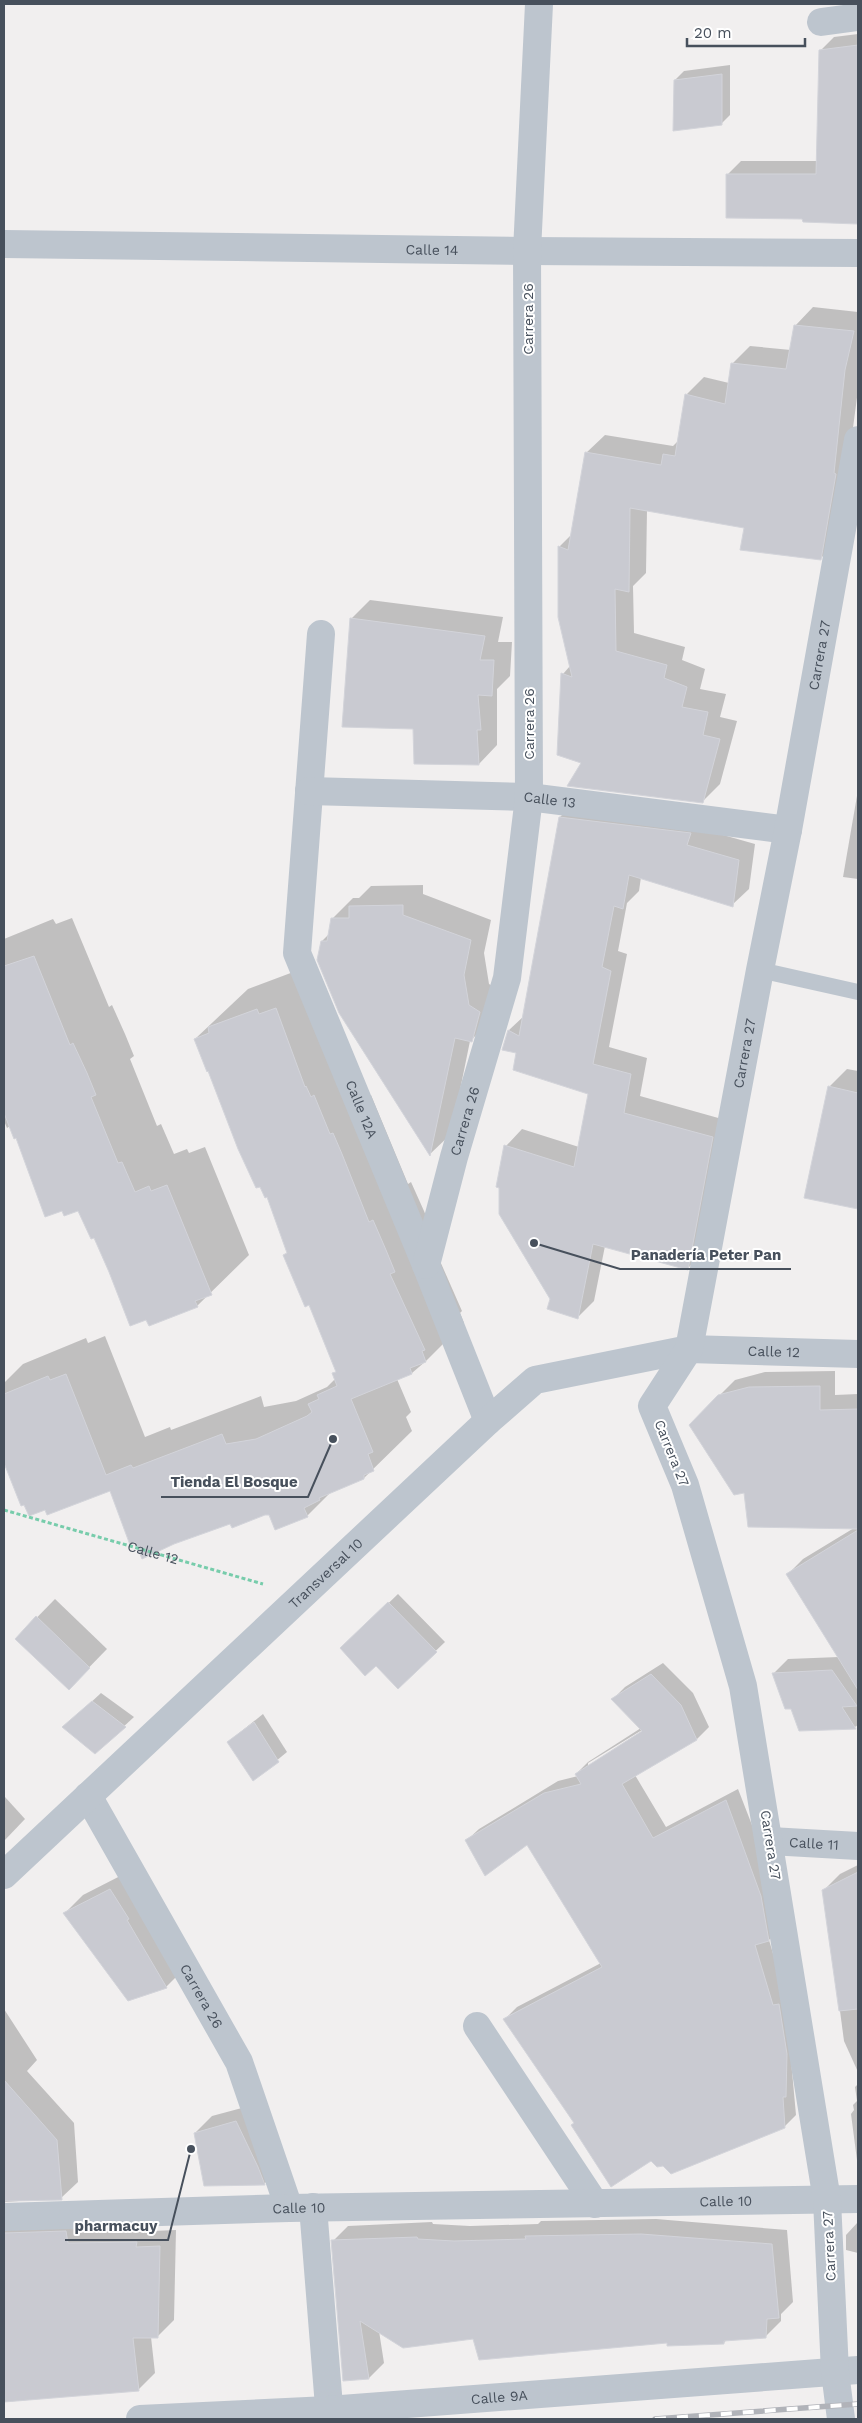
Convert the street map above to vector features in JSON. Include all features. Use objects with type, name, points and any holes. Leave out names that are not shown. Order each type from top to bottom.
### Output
[{"type":"street","name":"Carrera 26","points":[[426,1265],[454,1157],[507,978],[529,797],[527,252],[540,4]]},
{"type":"street","points":[[821,22],[858,17]]},
{"type":"street","name":"Calle 14","points":[[4,244],[527,252],[858,253]]},
{"type":"street","name":"Carrera 27","points":[[841,2419],[847,2371],[827,2200],[770,1841],[743,1686],[686,1485],[652,1406],[690,1349],[760,970],[788,830],[858,440]]},
{"type":"street","points":[[309,791],[321,634]]},
{"type":"street","name":"Calle 13","points":[[309,791],[529,797],[788,830]]},
{"type":"street","name":"Calle 12A","points":[[309,791],[297,954],[426,1265]]},
{"type":"street","points":[[426,1265],[488,1421]]},
{"type":"street","name":"Calle 12","points":[[690,1349],[858,1354]]},
{"type":"street","name":"Transversal 10","points":[[4,1875],[488,1421],[535,1380],[690,1349]]},
{"type":"street","name":"Carrera 26","points":[[88,1796],[239,2062],[301,2207],[329,2414]]},
{"type":"street","name":"Calle 11","points":[[770,1841],[858,1846]]},
{"type":"street","points":[[477,2026],[595,2204]]},
{"type":"street","name":"Calle 10","points":[[4,2217],[301,2207],[858,2199]]},
{"type":"street","name":"Calle 9A","points":[[140,2419],[329,2414],[847,2371]]},
{"type":"lane","points":[[760,970],[858,992]]},
{"type":"path","name":"Calle 12","points":[[4,1510],[302,1596]]},
{"type":"building","points":[[858,45],[858,224],[803,222],[802,219],[726,218],[726,174],[816,174],[819,50]]},
{"type":"building","points":[[722,74],[722,125],[673,131],[674,80]]},
{"type":"building","points":[[794,325],[854,331],[845,370],[834,473],[836,474],[821,560],[740,550],[744,528],[630,508],[629,592],[615,589],[616,651],[667,665],[664,678],[687,687],[682,707],[708,712],[703,735],[720,739],[703,803],[567,786],[581,763],[557,755],[561,673],[572,677],[558,617],[558,546],[568,550],[585,452],[661,465],[663,454],[675,456],[685,394],[725,404],[731,363],[786,369]]},
{"type":"building","points":[[350,618],[485,636],[480,660],[494,660],[492,696],[478,695],[481,730],[477,730],[479,765],[414,764],[413,729],[342,727]]},
{"type":"building","points":[[559,817],[691,833],[687,845],[739,860],[733,907],[629,875],[623,909],[614,906],[602,967],[611,971],[593,1064],[631,1074],[624,1113],[713,1137],[688,1270],[593,1244],[578,1319],[547,1309],[550,1299],[499,1214],[499,1188],[496,1187],[504,1145],[574,1167],[588,1094],[513,1070],[516,1053],[502,1050],[508,1030],[519,1036]]},
{"type":"building","points":[[403,905],[403,915],[471,940],[464,975],[469,1005],[480,1012],[472,1042],[455,1038],[430,1156],[339,1013],[317,960],[321,941],[327,941],[331,918],[349,918],[349,906]]},
{"type":"building","points":[[34,956],[70,1045],[73,1043],[96,1095],[91,1097],[118,1163],[122,1162],[135,1192],[149,1186],[151,1191],[167,1185],[212,1295],[195,1301],[198,1307],[149,1326],[146,1320],[130,1326],[94,1238],[91,1239],[78,1211],[64,1216],[62,1211],[45,1217],[16,1138],[14,1139],[4,1113],[4,966]]},
{"type":"building","points":[[276,1008],[305,1087],[311,1097],[314,1095],[330,1134],[333,1133],[369,1222],[373,1220],[386,1250],[395,1272],[390,1274],[425,1350],[422,1351],[426,1362],[410,1368],[412,1374],[351,1399],[373,1452],[368,1454],[374,1471],[364,1475],[364,1479],[319,1498],[320,1500],[304,1508],[308,1517],[275,1530],[269,1515],[265,1515],[232,1528],[230,1524],[174,1544],[142,1559],[135,1542],[130,1545],[110,1491],[47,1515],[45,1510],[29,1516],[24,1505],[21,1506],[4,1463],[4,1394],[48,1376],[50,1380],[66,1374],[106,1475],[131,1465],[133,1468],[222,1434],[226,1444],[256,1439],[307,1416],[312,1412],[308,1404],[319,1399],[317,1395],[337,1386],[332,1373],[336,1372],[309,1305],[305,1307],[283,1255],[287,1253],[267,1197],[265,1198],[260,1187],[256,1188],[238,1149],[194,1039],[209,1033],[208,1027],[257,1009],[259,1014]]},
{"type":"building","points":[[828,1086],[858,1093],[858,1209],[804,1198]]},
{"type":"building","points":[[820,1386],[820,1410],[858,1409],[858,1529],[748,1527],[744,1493],[734,1495],[689,1425],[718,1395],[749,1387]]},
{"type":"building","points":[[858,1530],[858,1690],[786,1574]]},
{"type":"building","points":[[388,1602],[437,1652],[398,1689],[376,1666],[365,1676],[340,1648]]},
{"type":"building","points":[[36,1616],[90,1668],[69,1690],[15,1639]]},
{"type":"building","points":[[832,1670],[857,1706],[842,1707],[856,1729],[799,1731],[791,1709],[785,1709],[772,1673]]},
{"type":"building","points":[[651,1674],[681,1705],[697,1740],[622,1784],[653,1838],[726,1800],[761,1896],[769,1941],[755,1945],[773,2005],[779,2004],[787,2054],[786,2097],[783,2097],[785,2128],[671,2174],[663,2166],[657,2167],[651,2161],[611,2187],[571,2125],[574,2123],[503,2019],[602,1967],[527,1845],[485,1876],[465,1840],[544,1793],[581,1784],[575,1774],[642,1731],[611,1699]]},
{"type":"building","points":[[92,1701],[126,1727],[95,1754],[62,1727]]},
{"type":"building","points":[[254,1722],[279,1762],[253,1781],[227,1742]]},
{"type":"building","points":[[858,1872],[858,2009],[839,2011],[822,1890]]},
{"type":"building","points":[[110,1889],[167,1988],[128,2001],[63,1913]]},
{"type":"building","points":[[4,2080],[57,2140],[62,2200],[4,2201]]},
{"type":"building","points":[[236,2121],[265,2185],[204,2186],[194,2133]]},
{"type":"building","points":[[66,2231],[68,2243],[137,2242],[136,2247],[160,2246],[158,2338],[133,2338],[139,2391],[4,2402],[4,2233]]},
{"type":"building","points":[[641,2234],[772,2244],[779,2318],[767,2319],[766,2338],[724,2341],[724,2344],[667,2346],[667,2343],[479,2360],[473,2339],[403,2348],[360,2321],[369,2379],[343,2381],[331,2240],[417,2237],[418,2239],[454,2241],[526,2239],[525,2236]]},
{"type":"railway","points":[[655,2419],[858,2404]]},
{"type":"place","name":"Panadería Peter Pan","points":[[534,1243]]},
{"type":"place","name":"Tienda El Bosque","points":[[333,1439]]},
{"type":"place","name":"pharmacuy","points":[[191,2149]]}]
